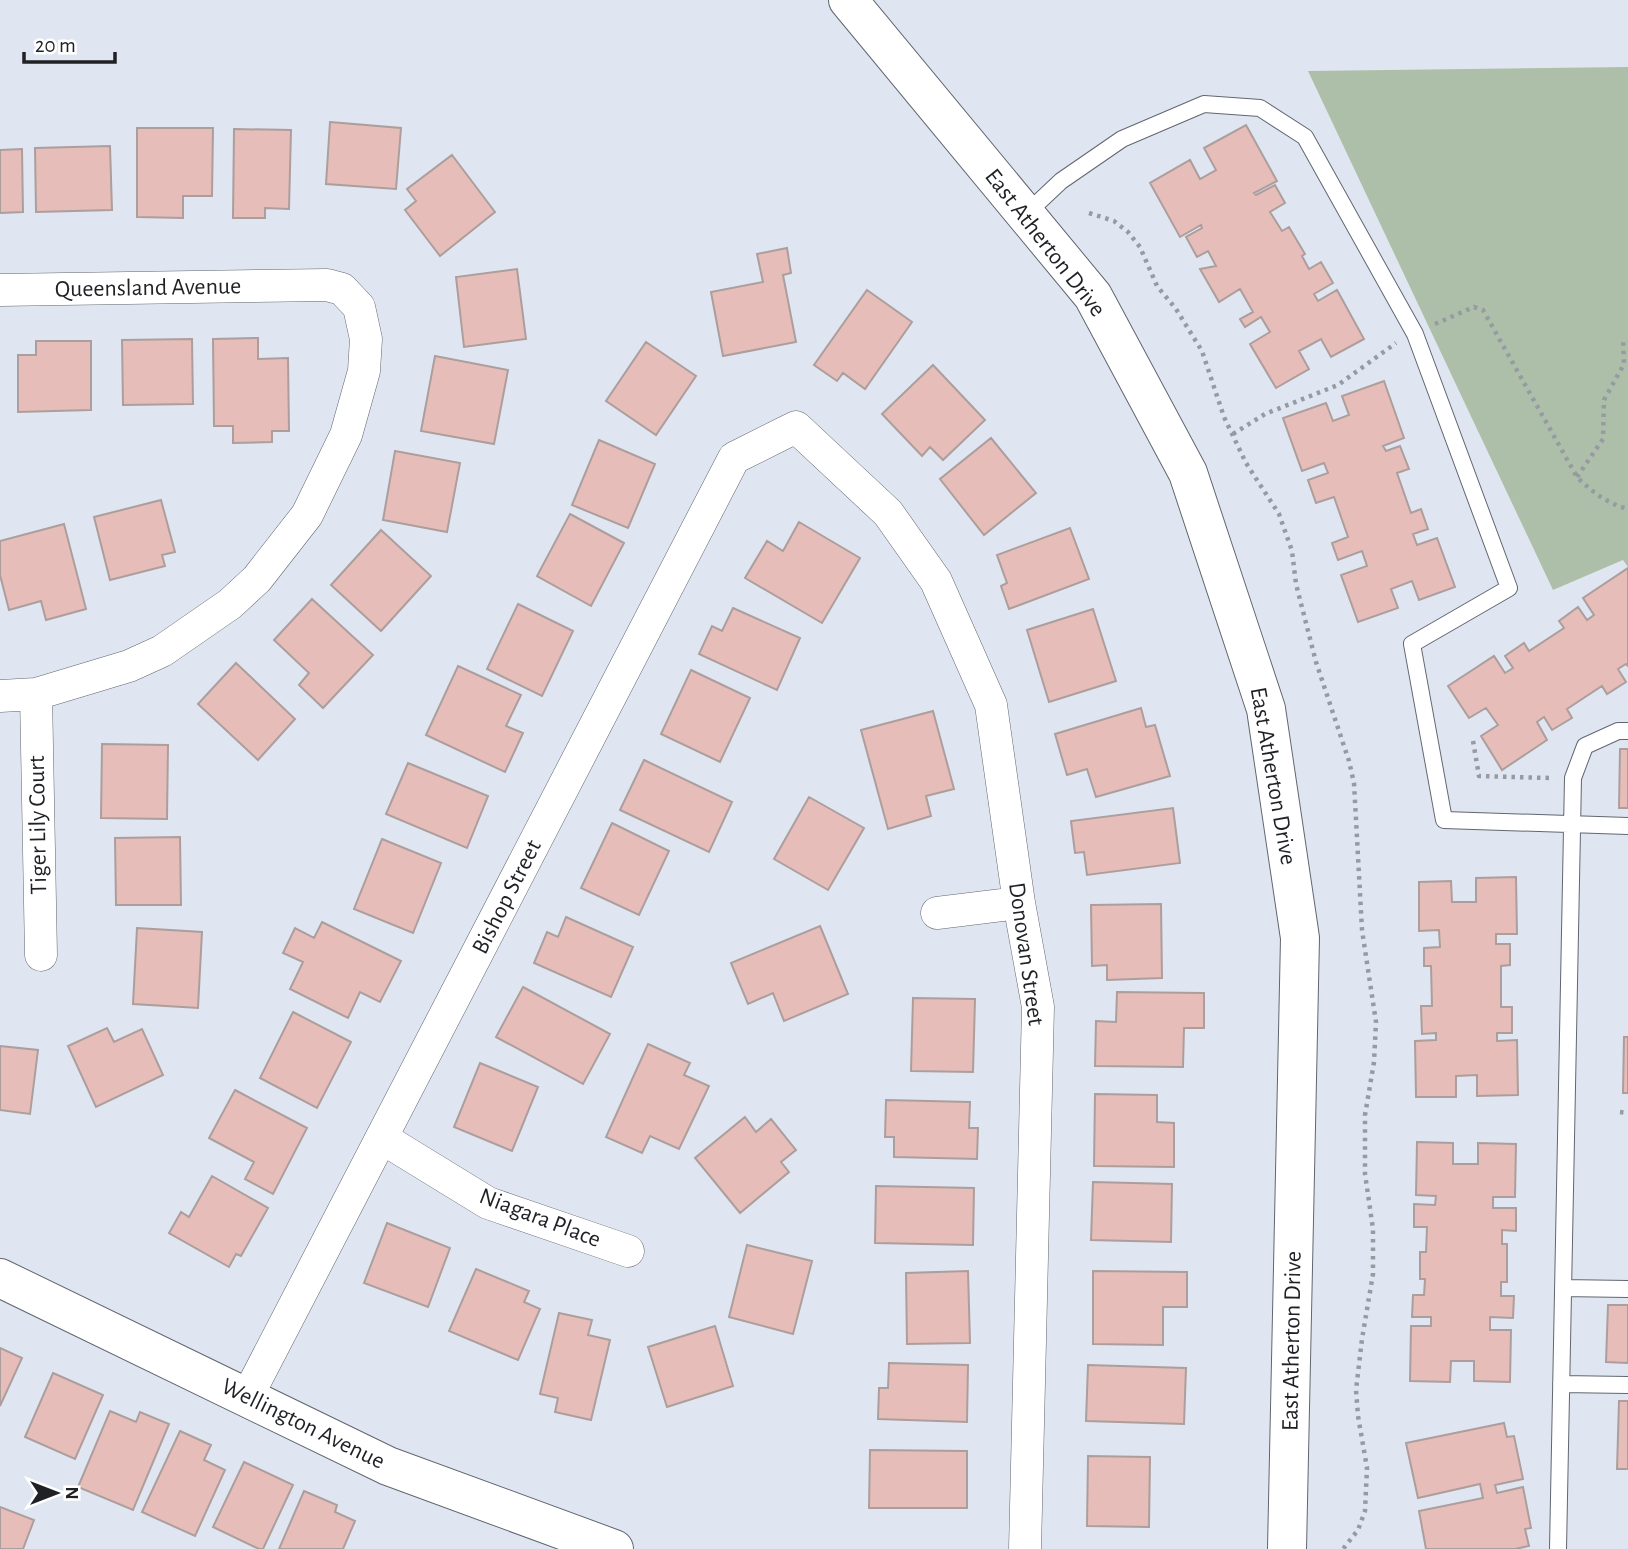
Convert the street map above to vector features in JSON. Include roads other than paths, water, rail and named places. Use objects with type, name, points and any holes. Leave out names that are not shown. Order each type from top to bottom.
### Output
[{"type":"street","name":"East Atherton Drive","points":[[848,0],[1093,296],[1188,473],[1266,709],[1300,939],[1287,1549]]},
{"type":"street","name":"Queensland Avenue","points":[[0,290],[327,285],[342,289],[359,307],[366,338],[364,371],[346,435],[307,515],[257,579],[230,604],[162,651],[129,666],[36,694],[0,696]]},
{"type":"street","name":"Donovan Street","points":[[796,427],[888,513],[936,581],[990,705],[1018,903],[1038,1007],[1025,1549]]},
{"type":"street","name":"Bishop Street","points":[[247,1397],[734,458],[796,427]]},
{"type":"street","name":"Tiger Lily Court","points":[[36,694],[41,955]]},
{"type":"street","points":[[937,913],[1018,903]]},
{"type":"street","name":"Niagara Place","points":[[382,1138],[488,1203],[628,1251]]},
{"type":"street","name":"Wellington Avenue","points":[[0,1278],[388,1466],[614,1549]]},
{"type":"lane","points":[[1026,214],[1061,181],[1122,139],[1204,104],[1260,108],[1305,137],[1415,334],[1509,588],[1412,644],[1444,820],[1628,826]]},
{"type":"lane","points":[[1558,1549],[1573,778],[1585,746],[1618,731],[1628,731]]},
{"type":"lane","points":[[1563,1288],[1628,1289]]},
{"type":"lane","points":[[1561,1384],[1628,1385]]}]
